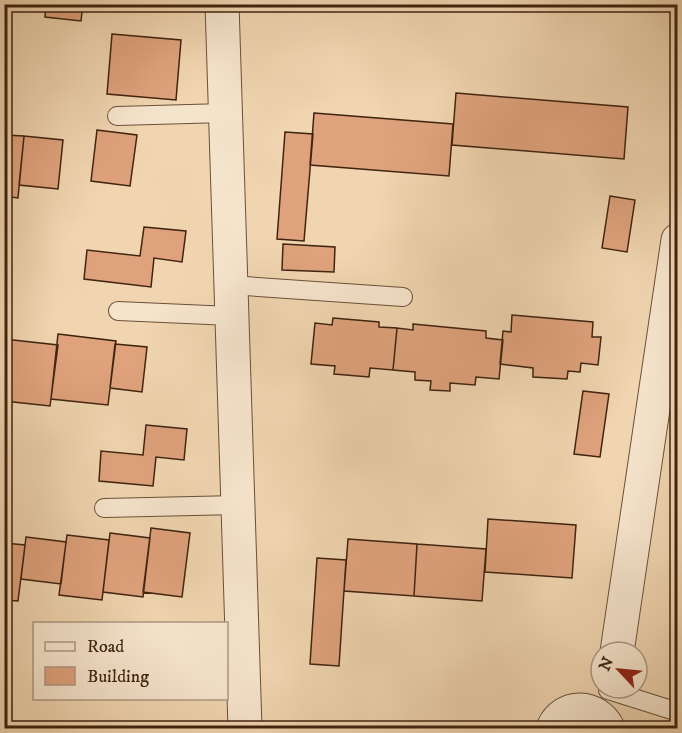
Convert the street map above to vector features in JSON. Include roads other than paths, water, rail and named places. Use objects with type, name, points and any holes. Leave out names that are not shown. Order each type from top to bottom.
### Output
[{"type":"street","points":[[222,4],[245,729]]},
{"type":"street","points":[[619,640],[678,240]]},
{"type":"street","points":[[553,729],[560,718],[570,711],[605,705]]},
{"type":"lane","points":[[117,116],[225,113]]},
{"type":"lane","points":[[118,311],[231,300],[403,297]]},
{"type":"lane","points":[[104,508],[238,505]]},
{"type":"lane","points":[[605,705],[678,712]]}]
